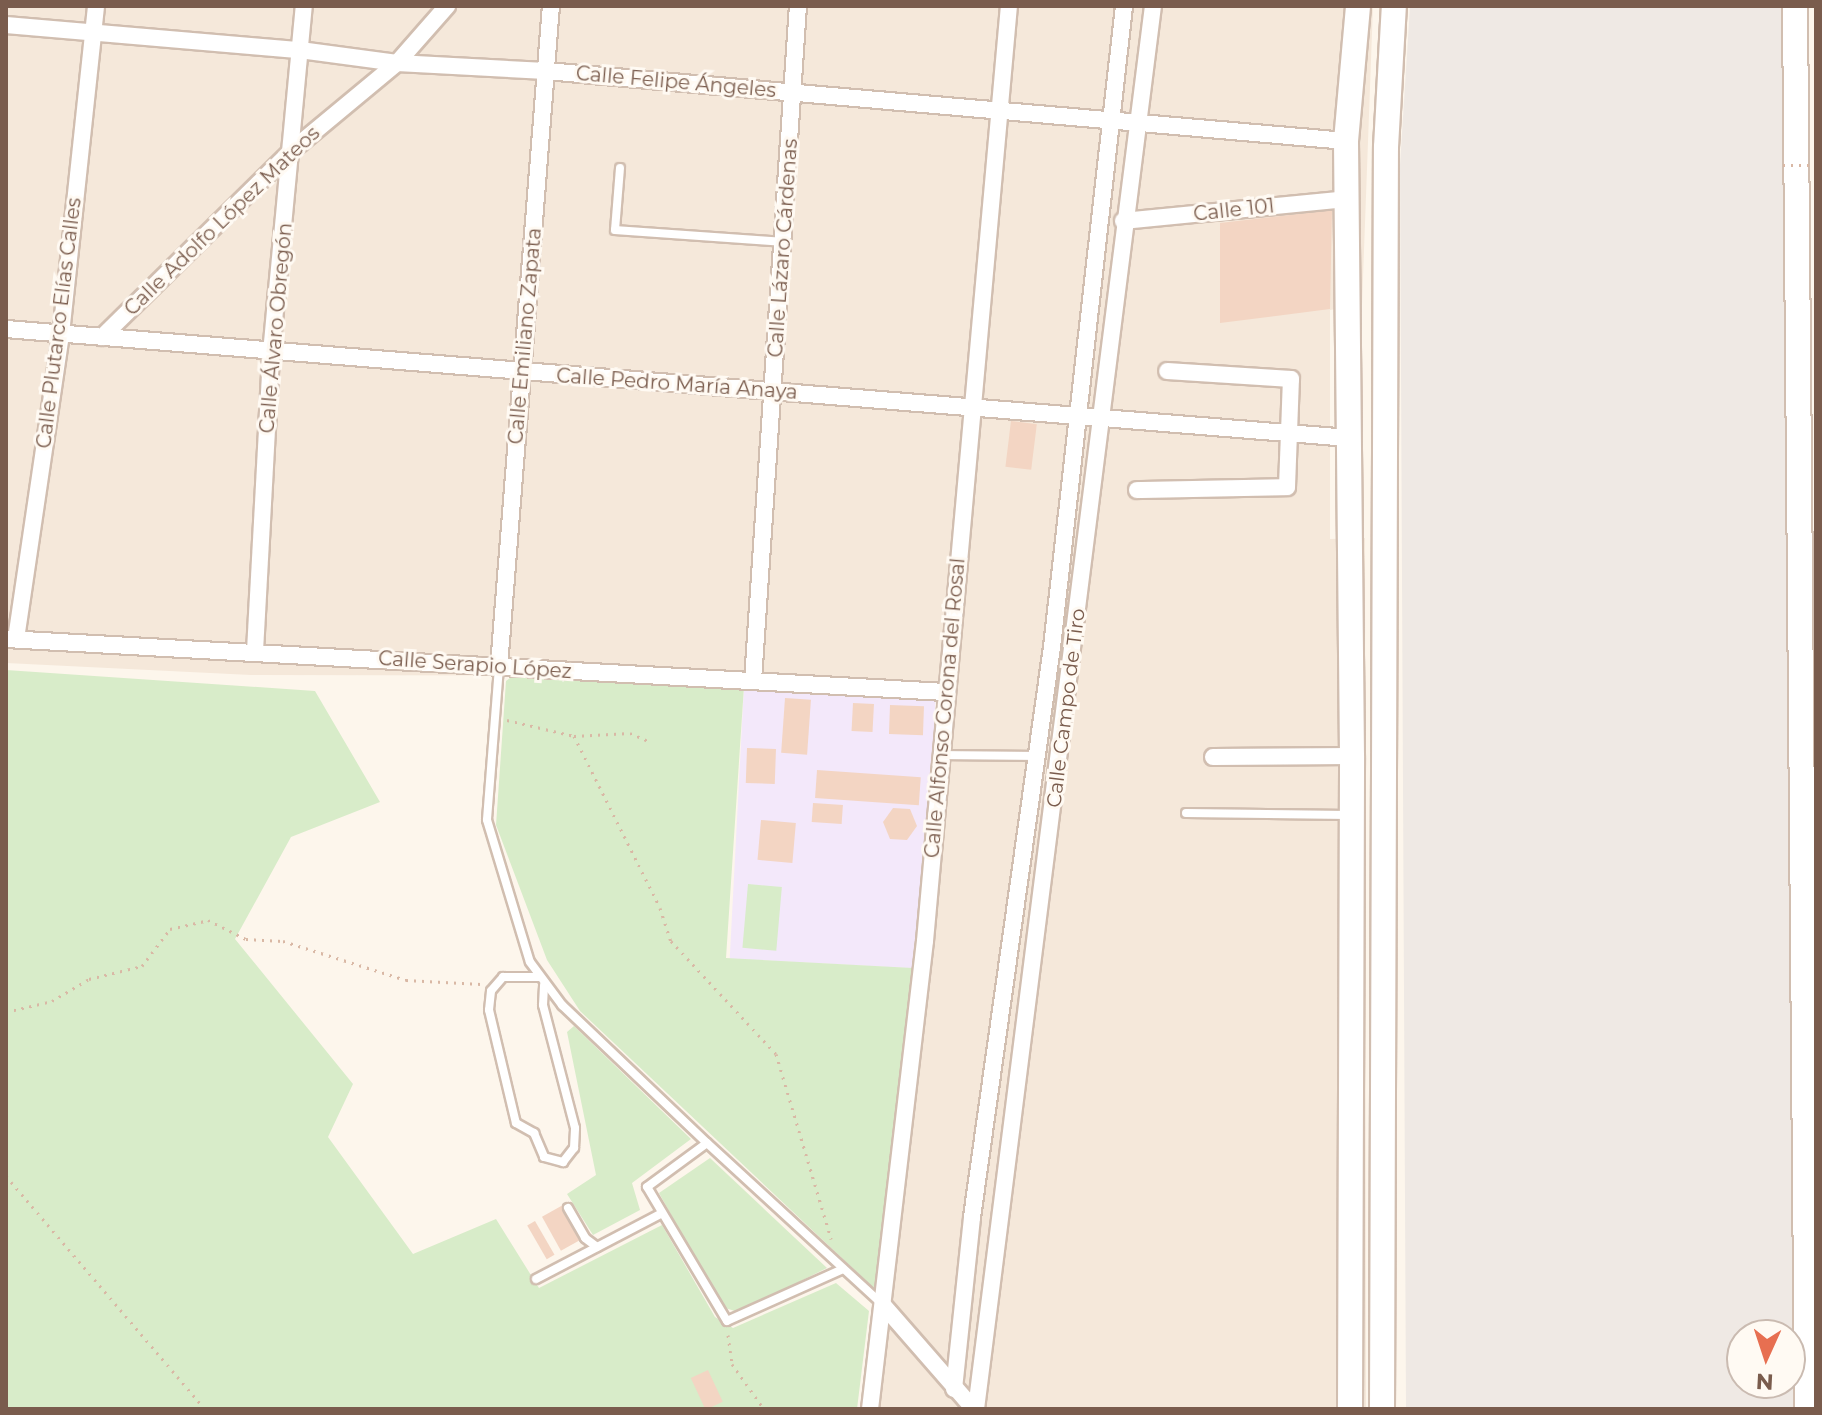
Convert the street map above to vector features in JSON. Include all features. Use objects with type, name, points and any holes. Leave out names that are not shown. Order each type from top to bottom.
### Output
[{"type":"main road","points":[[1350,1409],[1352,756],[1346,141],[1358,6]]},
{"type":"main road","points":[[1382,1409],[1386,147],[1394,6]]},
{"type":"main road","points":[[1795,6],[1807,1409]]},
{"type":"main road","points":[[1352,786],[1384,787]]},
{"type":"street","name":"Calle Plutarco Elías Calles","points":[[11,639],[61,334],[96,6]]},
{"type":"street","name":"Calle Álvaro Obregón","points":[[255,651],[271,353],[304,6]]},
{"type":"street","name":"Calle Adolfo López Mateos","points":[[102,337],[291,151],[397,63],[447,6]]},
{"type":"street","name":"Calle Emiliano Zapata","points":[[499,666],[551,6]]},
{"type":"street","name":"Calle Lázaro Cárdenas","points":[[753,681],[786,242],[798,6]]},
{"type":"street","name":"Calle Alfonso Corona del Rosal","points":[[870,1409],[925,941],[944,692],[974,407],[1009,6]]},
{"type":"street","name":"Calle Campo de Tiro","points":[[954,1389],[972,1217],[1037,756],[1124,6]]},
{"type":"street","name":"Calle Campo de Tiro","points":[[975,1409],[1019,1041],[1050,830],[1123,221],[1153,6]]},
{"type":"street","name":"Calle Felipe Ángeles","points":[[6,25],[300,50],[397,63],[546,71],[1346,141]]},
{"type":"street","name":"Calle 101","points":[[1123,221],[1346,199]]},
{"type":"street","name":"Calle Pedro María Anaya","points":[[6,329],[271,353],[1348,438]]},
{"type":"street","points":[[1137,490],[1287,487],[1291,379],[1167,371]]},
{"type":"street","name":"Calle Serapio López","points":[[11,639],[944,692]]},
{"type":"street","points":[[1213,757],[1352,756]]},
{"type":"street","points":[[1028,827],[1050,830]]},
{"type":"street","points":[[996,1039],[1019,1041]]},
{"type":"street","points":[[972,1217],[997,1221]]},
{"type":"street","points":[[884,1306],[954,1389],[975,1409]]},
{"type":"lane","points":[[620,168],[615,230],[786,242]]},
{"type":"lane","points":[[499,666],[487,820],[542,981],[543,1005],[575,1128],[574,1148],[563,1162],[544,1157],[534,1133],[516,1123],[489,1010],[491,991],[503,977],[542,981],[707,1143],[884,1306]]},
{"type":"lane","points":[[939,755],[1037,756]]},
{"type":"lane","points":[[1186,813],[1352,815]]},
{"type":"lane","points":[[707,1143],[647,1187],[727,1321],[843,1269]]},
{"type":"lane","points":[[568,1208],[585,1238],[597,1247]]},
{"type":"lane","points":[[536,1279],[662,1213]]},
{"type":"path","points":[[1783,165],[1816,165]]},
{"type":"path","points":[[495,719],[536,723],[574,736],[630,733],[650,742]]},
{"type":"path","points":[[574,736],[660,908],[671,941],[776,1054],[803,1157],[829,1223],[831,1259]]},
{"type":"path","points":[[6,1012],[52,1001],[89,979],[142,966],[170,929],[208,920],[246,939],[283,941],[406,980],[477,981],[491,991]]},
{"type":"path","points":[[6,1176],[205,1409]]},
{"type":"path","points":[[727,1321],[732,1364],[764,1409]]},
{"type":"shaded area","points":[[6,6],[1373,6],[1362,305],[1330,310],[1330,539],[1365,538],[1366,1409],[863,1409],[941,689],[734,676],[251,675],[6,663]]},
{"type":"shaded area","points":[[1410,6],[1784,6],[1796,1319],[1726,1319],[1726,1399],[1797,1399],[1797,1409],[1406,1409],[1400,165]]},
{"type":"shaded area","points":[[744,686],[936,696],[921,969],[730,959]]},
{"type":"green space","points":[[6,670],[315,691],[380,802],[291,837],[235,939],[353,1084],[328,1137],[413,1254],[496,1219],[539,1288],[662,1225],[715,1317],[733,1328],[836,1283],[869,1311],[857,1409],[6,1409]]},
{"type":"green space","points":[[514,675],[744,686],[726,958],[913,968],[879,1293],[580,1011],[547,960],[496,825],[506,681]]},
{"type":"green space","points":[[748,884],[782,887],[776,951],[742,948]]},
{"type":"green space","points":[[574,1026],[691,1139],[632,1183],[640,1210],[593,1235],[567,1194],[596,1175],[567,1032]]},
{"type":"green space","points":[[710,1158],[827,1268],[738,1312],[722,1307],[659,1193]]},
{"type":"building","points":[[1332,210],[1330,309],[1220,323],[1220,223]]},
{"type":"building","points":[[1011,421],[1037,424],[1031,470],[1005,467]]},
{"type":"building","points":[[785,698],[811,700],[807,755],[781,753]]},
{"type":"building","points":[[853,703],[874,704],[873,732],[852,731]]},
{"type":"building","points":[[890,705],[924,706],[923,735],[889,734]]},
{"type":"building","points":[[747,748],[776,749],[775,784],[746,783]]},
{"type":"building","points":[[817,770],[921,777],[919,805],[815,798]]},
{"type":"building","points":[[813,803],[843,805],[842,824],[812,822]]},
{"type":"building","points":[[893,808],[910,809],[917,826],[907,840],[890,839],[883,822]]},
{"type":"building","points":[[761,820],[796,823],[792,863],[758,860]]},
{"type":"building","points":[[563,1205],[582,1239],[561,1251],[542,1217]]},
{"type":"building","points":[[535,1221],[554,1255],[547,1259],[527,1226]]},
{"type":"building","points":[[708,1370],[723,1402],[705,1409],[691,1378]]}]
